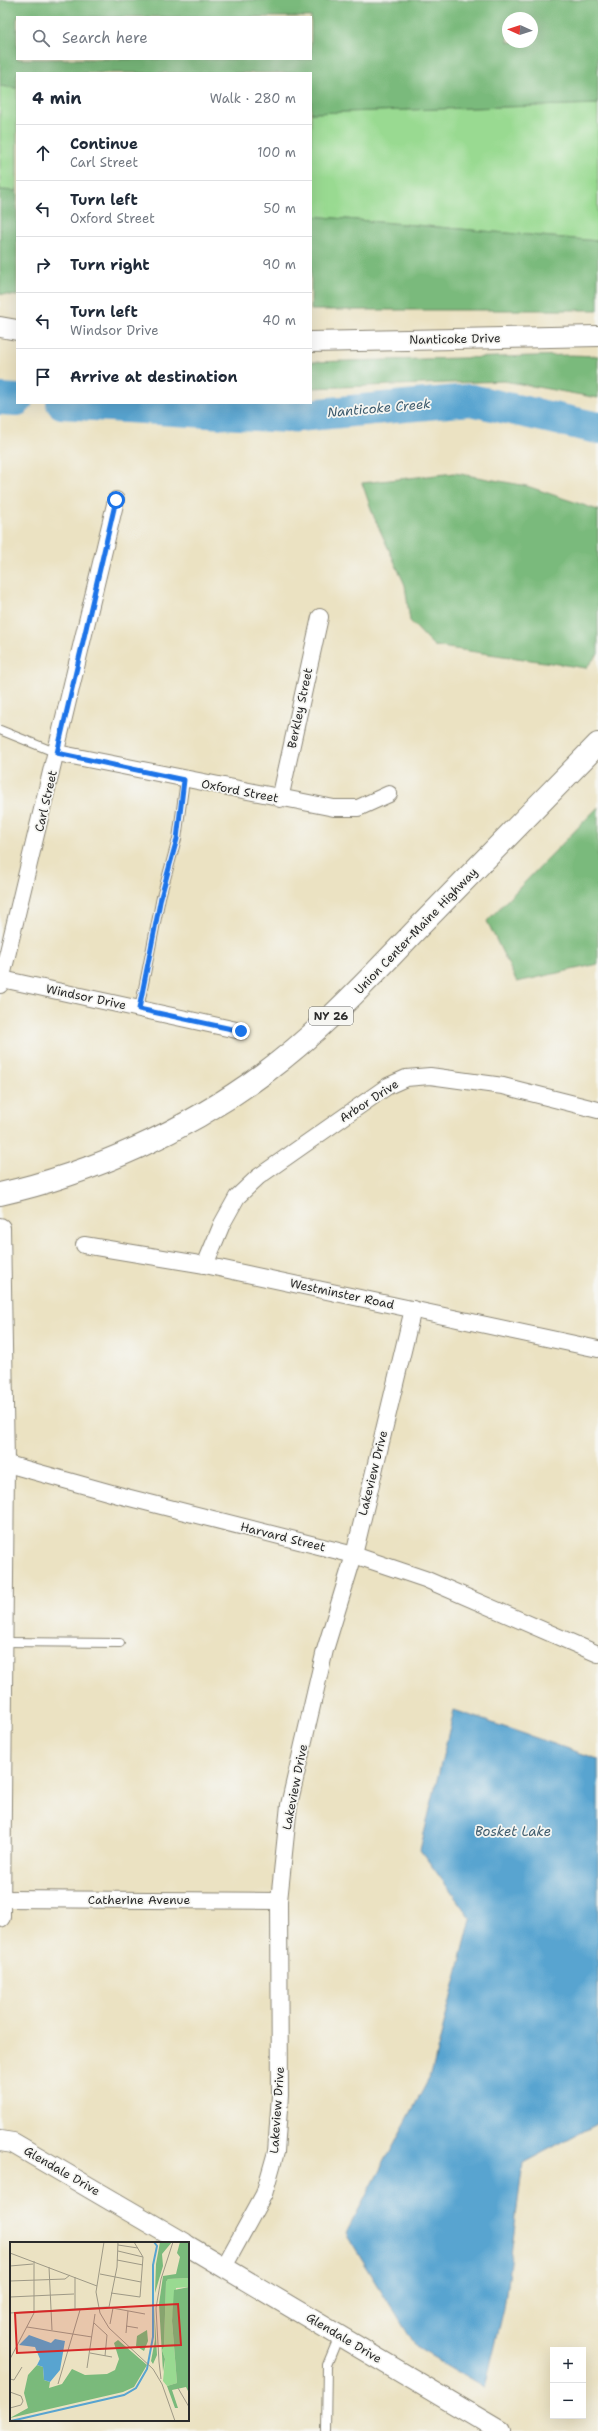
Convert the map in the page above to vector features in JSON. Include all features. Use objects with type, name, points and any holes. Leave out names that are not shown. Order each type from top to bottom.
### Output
[{"type":"main road","name":"Union Center-Maine Highway","points":[[0,1194],[21,1190],[106,1161],[169,1132],[225,1100],[263,1074],[320,1026],[368,980],[598,744]]},
{"type":"street","points":[[0,327],[16,330]]},
{"type":"street","name":"Nanticoke Drive","points":[[312,342],[598,336]]},
{"type":"street","name":"Carl Street","points":[[1,982],[57,753],[116,500]]},
{"type":"street","name":"Berkley Street","points":[[280,799],[320,617]]},
{"type":"street","name":"Oxford Street","points":[[57,753],[184,780],[334,808],[358,808],[389,794]]},
{"type":"street","name":"Windsor Drive","points":[[1,982],[241,1031]]},
{"type":"street","name":"Arbor Drive","points":[[205,1265],[222,1224],[237,1197],[258,1177],[388,1086],[406,1078],[430,1076],[503,1086],[598,1110]]},
{"type":"street","points":[[0,1228],[4,1462],[2,1534],[3,1642],[0,1918]]},
{"type":"street","name":"Westminster Road","points":[[84,1245],[205,1265],[598,1349]]},
{"type":"street","name":"Lakeview Drive","points":[[224,2267],[264,2194],[276,2152],[280,2095],[279,1901],[289,1805],[325,1650],[354,1555],[413,1309]]},
{"type":"street","name":"Harvard Street","points":[[4,1462],[122,1496],[354,1555],[425,1579],[598,1654]]},
{"type":"street","name":"Catherine Avenue","points":[[0,1899],[279,1901]]},
{"type":"street","name":"Glendale Drive","points":[[0,2141],[13,2143],[182,2242]]},
{"type":"street","name":"Glendale Drive","points":[[189,2247],[500,2431]]},
{"type":"lane","name":"Oxford Street","points":[[0,730],[57,753]]},
{"type":"lane","points":[[139,1009],[161,897],[177,839],[184,780]]},
{"type":"lane","points":[[3,1642],[120,1643]]},
{"type":"lane","points":[[326,2431],[327,2365],[340,2336]]},
{"type":"green space","points":[[0,0],[598,0],[598,104],[312,113],[312,72],[16,72],[16,88],[0,86]]},
{"type":"green space","points":[[0,86],[16,88],[16,191],[0,190]]},
{"type":"green space","points":[[598,104],[598,241],[312,216],[312,113]]},
{"type":"green space","points":[[0,190],[16,191],[16,296],[0,294]]},
{"type":"green space","points":[[312,216],[598,241],[598,310],[312,310]]},
{"type":"green space","points":[[571,355],[598,356],[598,398],[504,381],[312,388],[312,362]]},
{"type":"green space","points":[[455,473],[527,486],[598,510],[598,654],[586,668],[434,646],[410,621],[405,585],[374,517],[362,483]]},
{"type":"green space","points":[[598,807],[598,964],[517,982],[487,921]]},
{"type":"water","name":"Bosket Lake","points":[[454,1710],[598,1759],[598,2123],[523,2163],[504,2308],[485,2388],[416,2347],[346,2233],[431,2075],[471,1919],[420,1850]]},
{"type":"waterway","name":"Nanticoke Creek","points":[[0,399],[16,400]]},
{"type":"waterway","name":"Nanticoke Creek","points":[[78,404],[287,417],[470,400],[598,428]]},
{"type":"route","points":[[116,500],[57,753],[184,780],[177,839],[161,897],[139,1009],[241,1031]]}]
